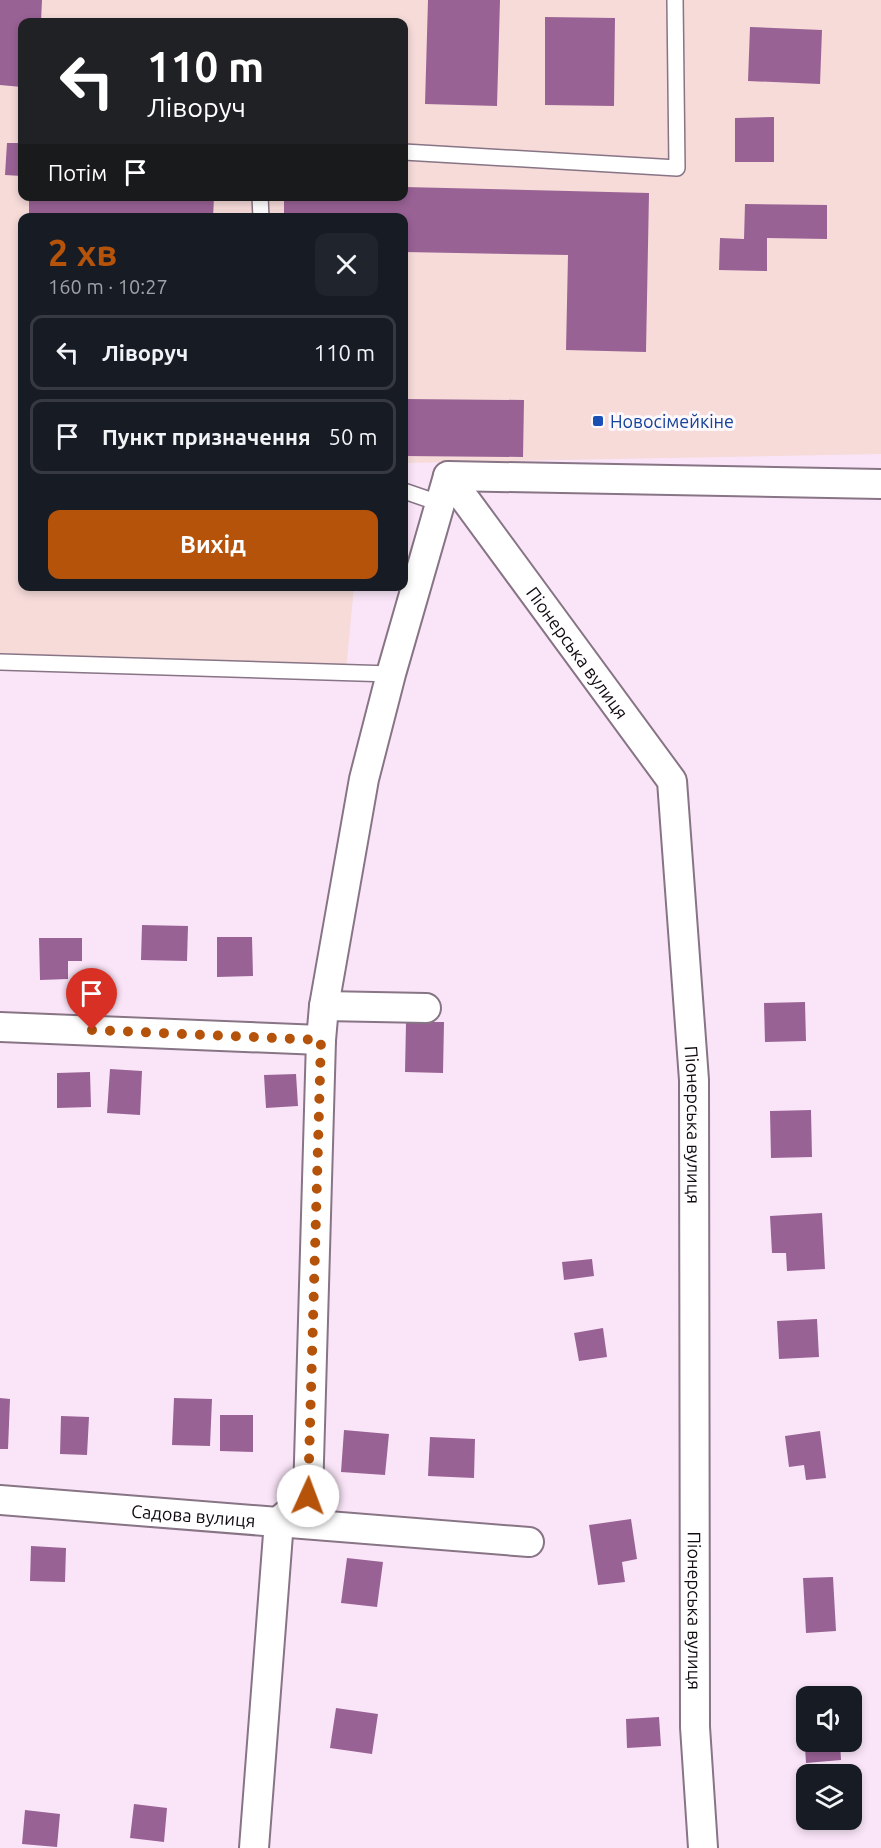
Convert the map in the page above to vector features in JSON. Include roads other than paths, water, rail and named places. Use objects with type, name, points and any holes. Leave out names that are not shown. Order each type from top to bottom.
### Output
[{"type":"street","points":[[254,1848],[279,1521],[308,1496],[321,1040],[324,1006],[364,779],[391,674],[448,476],[881,484]]},
{"type":"street","name":"Піонерська вулиця","points":[[448,476],[672,781],[694,1080],[695,1727],[703,1848]]},
{"type":"street","points":[[324,1006],[426,1008]]},
{"type":"street","points":[[0,1027],[321,1040]]},
{"type":"street","name":"Садова вулиця","points":[[0,1500],[529,1542]]},
{"type":"lane","points":[[408,152],[676,168],[675,0]]},
{"type":"lane","points":[[408,491],[439,503]]},
{"type":"lane","points":[[0,662],[391,674]]},
{"type":"place","name":"Новосімейкіне","points":[[598,421]]}]
